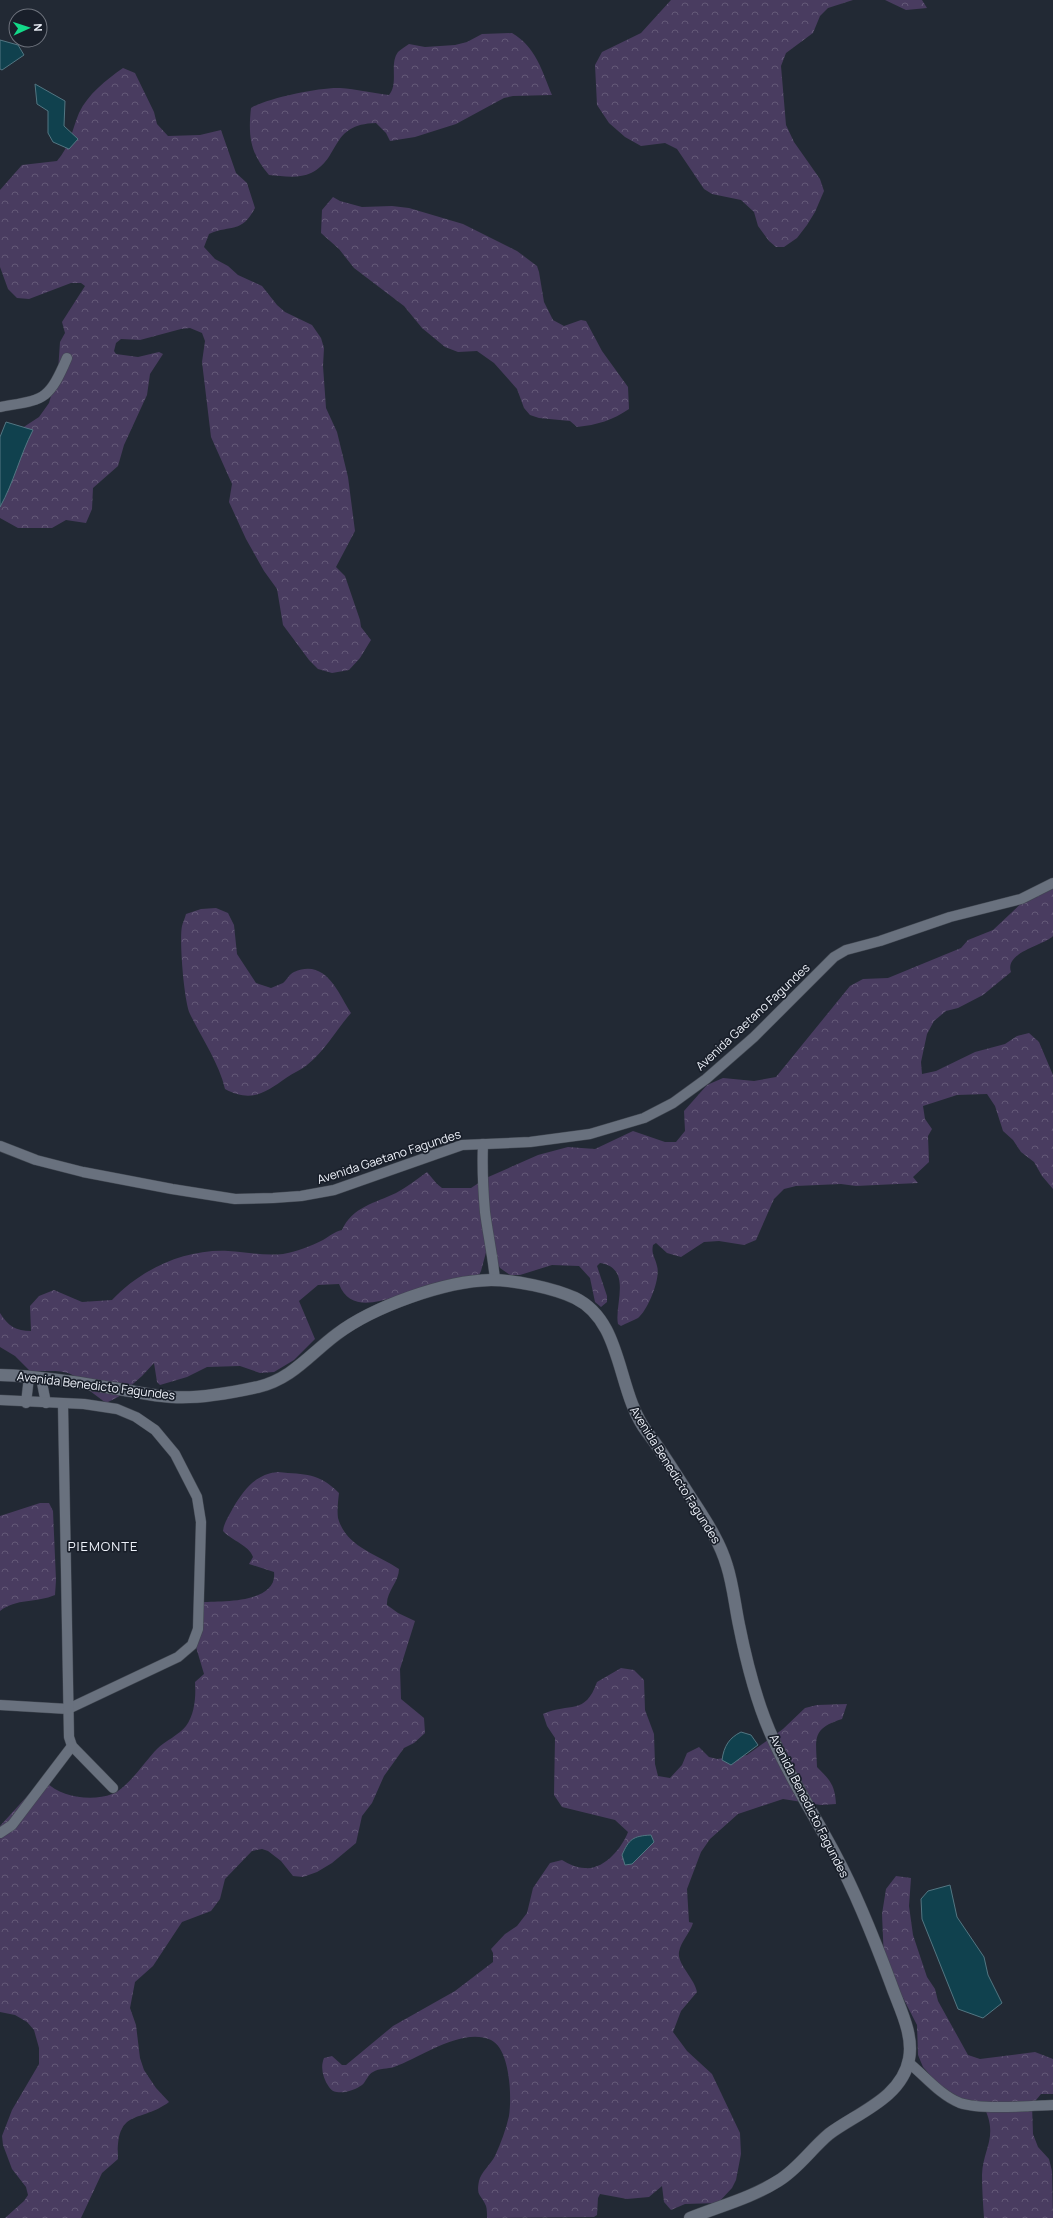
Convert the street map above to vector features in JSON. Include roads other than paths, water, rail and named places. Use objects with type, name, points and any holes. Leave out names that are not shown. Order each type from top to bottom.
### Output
[{"type":"street","points":[[0,407],[35,401],[43,397],[55,383],[67,358]]},
{"type":"street","name":"Avenida Gaetano Fagundes","points":[[0,1146],[36,1160],[83,1172],[172,1190],[235,1199],[301,1196],[334,1190],[462,1145],[530,1142],[590,1134],[644,1118],[673,1103],[706,1079],[754,1037],[834,957],[846,950],[880,941],[950,917],[1021,899],[1053,883]]},
{"type":"street","points":[[482,1144],[482,1174],[485,1213],[493,1250],[495,1280]]},
{"type":"street","name":"Avenida Benedicto Fagundes","points":[[0,1375],[41,1378],[172,1397],[196,1396],[262,1386],[282,1379],[296,1371],[336,1335],[364,1316],[423,1294],[474,1281],[495,1280],[546,1288],[576,1299],[595,1311],[610,1334],[629,1400],[639,1422],[696,1506],[721,1550],[728,1567],[750,1675],[771,1732],[838,1860],[872,1934],[906,2023],[910,2042],[909,2063],[901,2079],[887,2095],[826,2137],[798,2166],[781,2180],[749,2196],[690,2218]]},
{"type":"street","points":[[26,1403],[28,1377]]},
{"type":"street","points":[[41,1378],[46,1403]]},
{"type":"street","points":[[0,1400],[26,1403],[84,1404],[116,1410],[136,1417],[155,1430],[175,1454],[197,1497],[201,1522],[198,1629],[192,1645],[178,1657],[68,1709],[0,1705]]},
{"type":"street","points":[[63,1404],[69,1737],[72,1746],[113,1788]]},
{"type":"street","points":[[0,1833],[12,1825],[72,1746]]},
{"type":"street","points":[[909,2063],[940,2090],[960,2103],[989,2106],[1053,2105]]},
{"type":"water","points":[[0,40],[8,42],[8,48],[20,48],[24,55],[2,70],[0,69]]},
{"type":"water","points":[[35,84],[65,101],[64,126],[78,139],[69,149],[53,142],[48,133],[48,111],[37,104]]},
{"type":"water","points":[[6,422],[33,430],[0,507],[0,437]]},
{"type":"water","points":[[741,1732],[751,1735],[758,1745],[731,1765],[722,1760],[724,1751],[730,1740]]},
{"type":"water","points":[[651,1835],[654,1842],[632,1864],[625,1865],[622,1855],[632,1839],[640,1836]]},
{"type":"water","points":[[950,1885],[957,1917],[984,1957],[988,1975],[1002,2003],[983,2018],[958,2009],[922,1919],[921,1899],[928,1891]]},
{"type":"district","name":"PIEMONTE","points":[[103,1546]]}]
